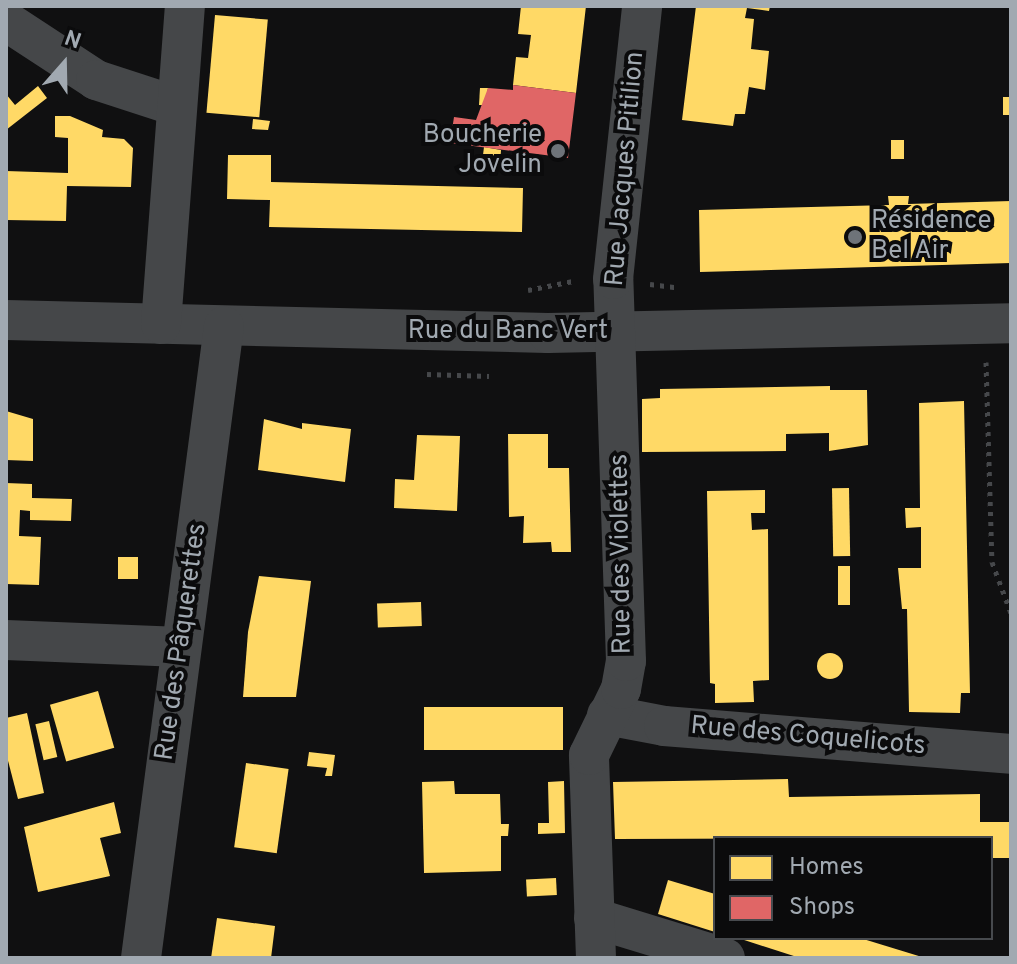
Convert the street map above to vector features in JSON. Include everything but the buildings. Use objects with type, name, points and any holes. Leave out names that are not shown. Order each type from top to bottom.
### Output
[{"type":"street","points":[[161,324],[185,6]]},
{"type":"street","name":"Rue Jacques Pitilion","points":[[615,333],[613,279],[642,6]]},
{"type":"street","points":[[6,21],[96,80],[176,106]]},
{"type":"street","name":"Rue du Banc Vert","points":[[6,320],[615,333],[998,324]]},
{"type":"street","name":"Rue des Pâquerettes","points":[[141,958],[224,326]]},
{"type":"street","name":"Rue des Violettes","points":[[596,958],[589,755],[621,689],[627,645],[615,333]]},
{"type":"street","points":[[6,640],[181,647]]},
{"type":"street","name":"Rue des Coquelicots","points":[[607,715],[664,726],[1011,754]]},
{"type":"street","points":[[594,918],[725,958]]},
{"type":"path","points":[[519,290],[613,279],[684,287]]},
{"type":"path","points":[[998,324],[992,562],[1011,613]]},
{"type":"place","name":"Boucherie Jovelin","points":[[558,151]]},
{"type":"place","name":"Résidence Bel Air","points":[[855,237]]}]
